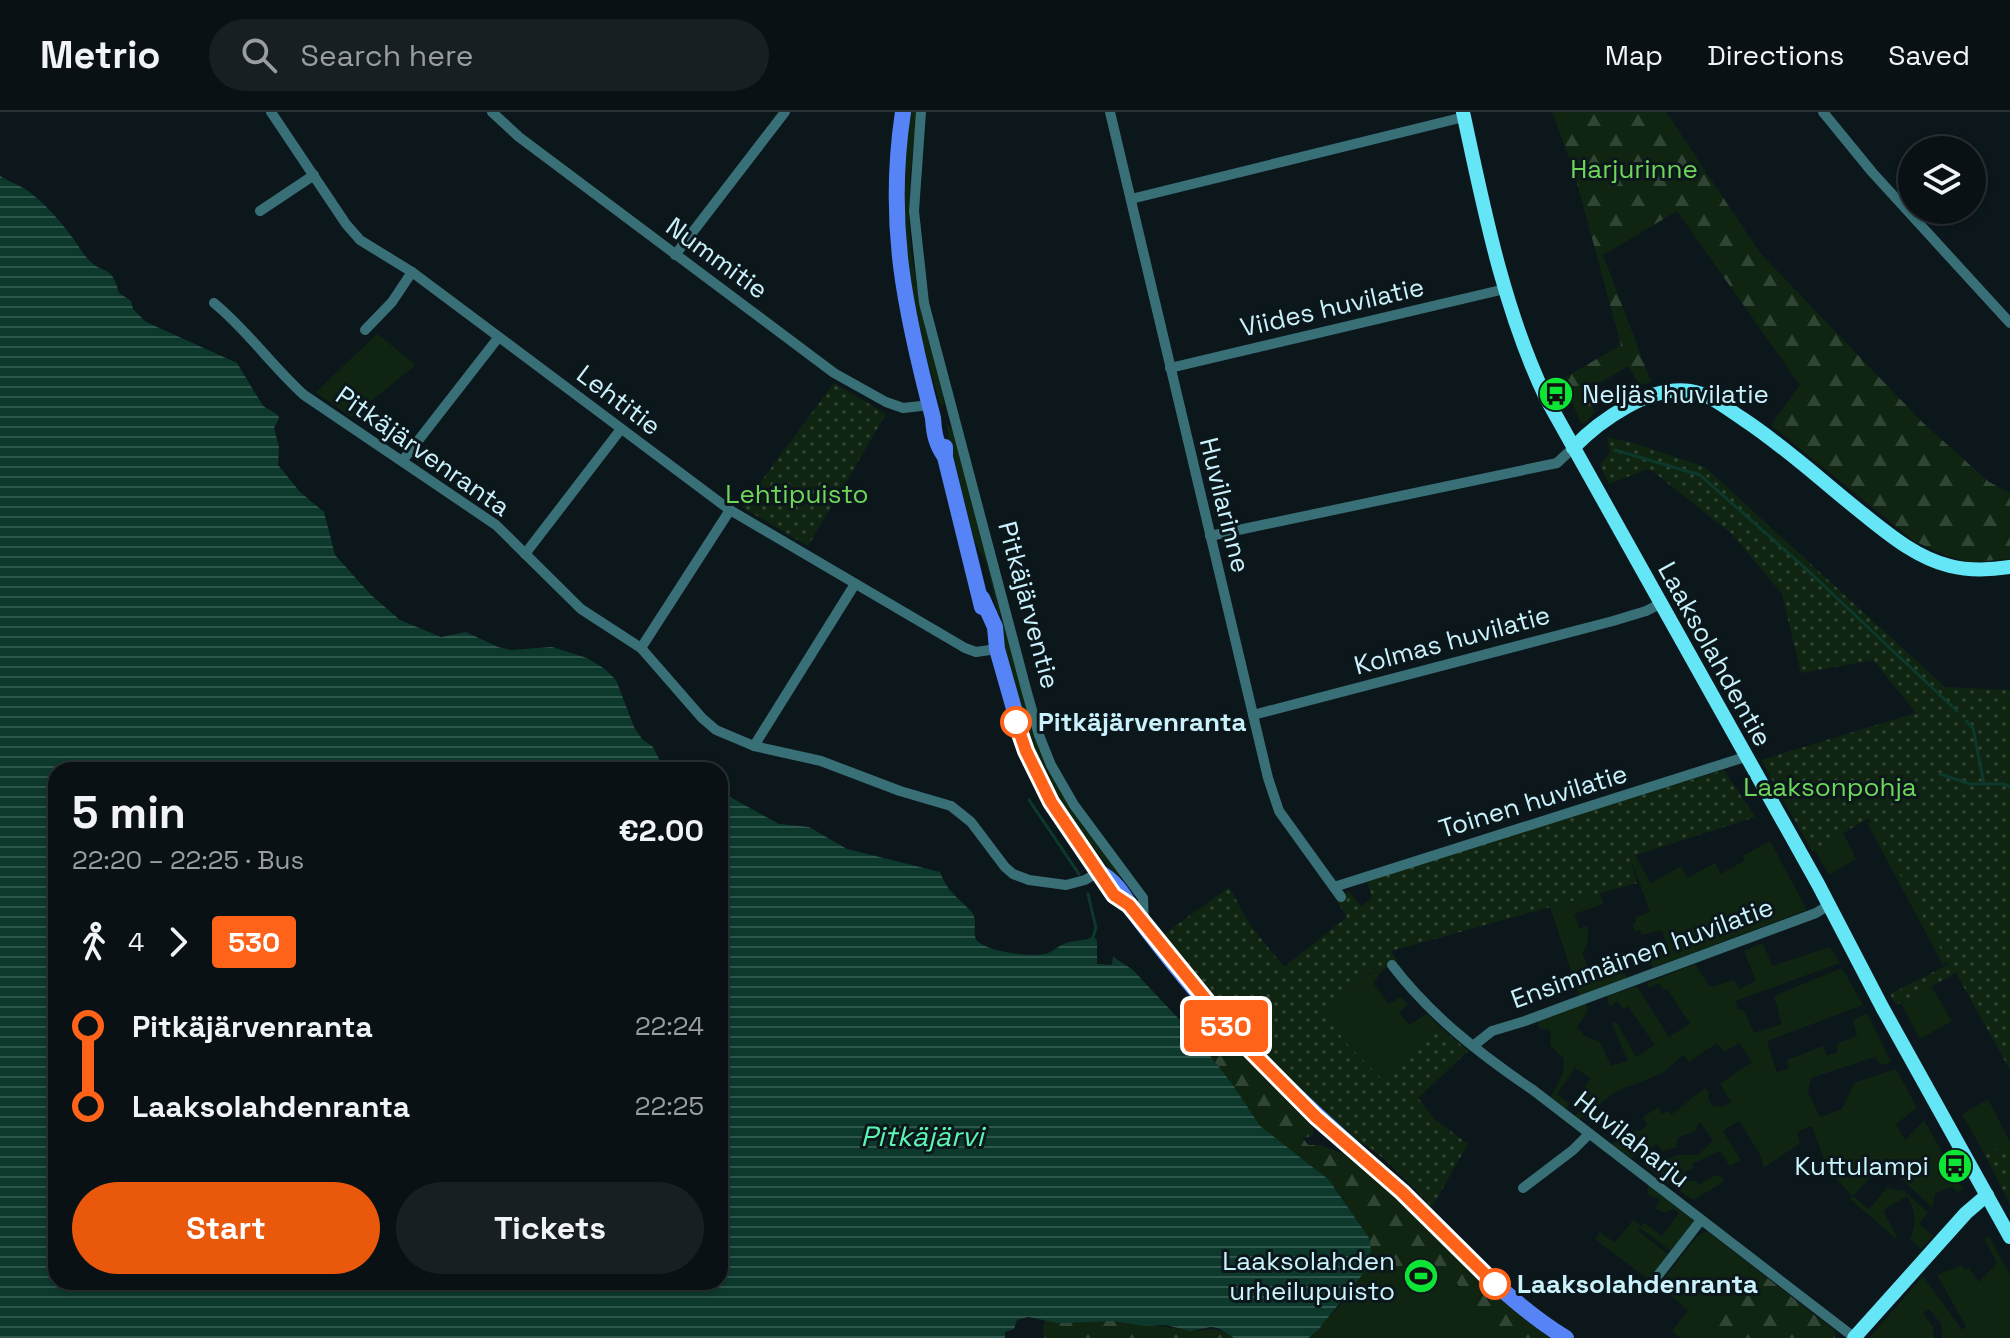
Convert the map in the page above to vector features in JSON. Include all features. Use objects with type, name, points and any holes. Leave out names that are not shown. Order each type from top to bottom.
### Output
[{"type":"main road","name":"Pitkäjärventie","points":[[903,112],[897,167],[896,238],[908,315],[932,412],[935,441],[945,457],[982,598],[995,627],[997,649],[1017,724],[1034,770],[1051,802],[1114,895],[1129,905],[1233,1033],[1316,1117],[1402,1192],[1495,1284],[1566,1338]]},
{"type":"street","name":"Lehtitie","points":[[271,112],[353,233],[412,272],[730,510],[965,648],[976,652],[997,649]]},
{"type":"street","name":"Nummitie","points":[[492,112],[519,137],[834,373],[886,402],[932,412]]},
{"type":"street","points":[[675,255],[785,112]]},
{"type":"street","name":"Pitkäjärventie","points":[[921,112],[914,211],[924,303],[1039,735],[1051,765],[1074,805],[1143,898],[1144,926]]},
{"type":"street","points":[[1823,112],[1872,172],[2010,323]]},
{"type":"street","name":"Huvilarinne","points":[[1110,114],[1253,715],[1279,811],[1334,887]]},
{"type":"street","points":[[1131,199],[1463,114]]},
{"type":"street","name":"Laaksolahdentie","points":[[1463,114],[1505,289],[1537,378],[2010,1237]]},
{"type":"street","points":[[260,211],[314,175]]},
{"type":"street","points":[[365,330],[392,302],[412,272]]},
{"type":"street","name":"Viides huvilatie","points":[[1170,368],[1505,289]]},
{"type":"street","name":"Pitkäjärvenranta","points":[[214,303],[304,395],[496,525],[581,609],[641,648],[709,724],[729,738],[821,761],[900,791],[951,806],[971,822],[1005,867],[1029,880],[1066,885],[1099,872]]},
{"type":"street","points":[[403,460],[498,338]]},
{"type":"street","points":[[1210,536],[1557,463],[1605,422],[1653,394],[1681,390],[1702,394],[1765,433],[1901,544],[1951,567],[1984,570],[2010,567]]},
{"type":"street","points":[[932,412],[951,413]]},
{"type":"street","points":[[525,554],[621,429]]},
{"type":"street","points":[[641,648],[730,510]]},
{"type":"street","points":[[754,746],[855,584]]},
{"type":"street","name":"Kolmas huvilatie","points":[[1253,715],[1613,621],[1660,604]]},
{"type":"street","name":"Toinen huvilatie","points":[[1334,887],[1745,757]]},
{"type":"street","points":[[1334,887],[1341,897]]},
{"type":"street","name":"Ensimmäinen huvilatie","points":[[1473,1046],[1492,1031],[1816,913],[1829,905]]},
{"type":"street","name":"Huvilaharju","points":[[1392,965],[1412,992],[1473,1046],[1854,1338]]},
{"type":"street","points":[[1523,1188],[1589,1134]]},
{"type":"street","points":[[1854,1338],[1966,1213],[1987,1195]]},
{"type":"street","points":[[1656,1278],[1701,1220]]},
{"type":"green space","points":[[909,112],[918,112],[909,199],[912,258],[943,395],[941,408],[920,336],[905,261],[903,165]]},
{"type":"green space","name":"Harjurinne","points":[[1552,112],[1666,112],[1760,253],[1923,423],[1989,482],[2010,493],[2010,559],[1971,562],[1950,557],[1914,541],[1771,425],[1800,385],[1677,211],[1603,255],[1651,382],[1640,385],[1628,366],[1584,392],[1595,412],[1585,423],[1581,423],[1571,400],[1557,382],[1621,345],[1573,168]]},
{"type":"green space","points":[[377,334],[416,365],[351,417],[316,392]]},
{"type":"green space","name":"Lehtipuisto","points":[[834,383],[886,414],[808,546],[742,507]]},
{"type":"green space","points":[[946,424],[952,428],[955,438],[1003,614],[998,616],[987,563],[974,541]]},
{"type":"green space","name":"Laaksonpohja","points":[[1607,437],[1705,467],[1945,687],[2010,690],[2010,1070],[1956,973],[1896,1005],[1890,994],[1949,964],[1869,818],[1812,851],[1761,760],[1916,713],[1873,660],[1801,673],[1782,594],[1732,534],[1651,470],[1609,484],[1600,465],[1610,452]]},
{"type":"green space","points":[[1005,619],[1038,741],[1122,875],[1118,879],[1073,821],[1034,752],[997,622]]},
{"type":"green space","points":[[1724,770],[1755,817],[1630,857],[1637,883],[1391,951],[1397,960],[1383,970],[1378,965],[1323,1013],[1348,1045],[1381,1078],[1441,1028],[1468,1051],[1418,1098],[1434,1119],[1468,1144],[1432,1207],[1387,1162],[1324,1113],[1274,1065],[1227,1014],[1163,935],[1229,887],[1250,925],[1284,967],[1347,917],[1337,901],[1349,891],[1361,907],[1372,897],[1365,876]]},
{"type":"green space","points":[[1884,813],[1958,957],[1943,965],[1867,823]]},
{"type":"green space","points":[[1843,832],[1856,859],[1829,875],[1814,849]]},
{"type":"green space","points":[[1770,841],[1807,910],[1652,968],[1650,959],[1667,947],[1662,930],[1642,935],[1640,930],[1634,932],[1636,917],[1650,912],[1630,857],[1635,855],[1651,883],[1681,866],[1687,878],[1715,863],[1721,874],[1744,861],[1743,856]]},
{"type":"green space","points":[[1600,893],[1604,904],[1574,914],[1579,928],[1587,926],[1588,940],[1582,953],[1589,971],[1618,961],[1628,980],[1580,997],[1550,907]]},
{"type":"green space","points":[[1763,943],[1772,966],[1830,947],[1840,963],[1735,1001],[1738,1009],[1744,1010],[1754,1033],[1782,1024],[1774,996],[1842,968],[1863,1005],[1767,1041],[1777,1072],[1789,1068],[1787,1060],[1823,1046],[1827,1056],[1838,1052],[1836,1044],[1857,1036],[1853,1020],[1867,1013],[1891,1062],[1881,1065],[1875,1057],[1811,1078],[1808,1092],[1820,1117],[1842,1109],[1854,1083],[1896,1069],[1917,1108],[1896,1124],[1905,1140],[1924,1120],[1963,1189],[1958,1193],[1951,1187],[1935,1194],[1933,1208],[1884,1163],[1853,1196],[1869,1209],[1887,1188],[1904,1191],[1928,1213],[1919,1224],[1933,1236],[1921,1249],[1910,1239],[1914,1217],[1907,1196],[1883,1210],[1895,1238],[1850,1199],[1852,1196],[1827,1168],[1812,1126],[1797,1132],[1800,1143],[1764,1168],[1761,1156],[1739,1121],[1723,1131],[1741,1160],[1730,1166],[1720,1151],[1692,1164],[1693,1168],[1683,1173],[1687,1181],[1696,1181],[1698,1185],[1716,1175],[1724,1178],[1722,1183],[1695,1199],[1642,1164],[1679,1155],[1698,1155],[1713,1141],[1700,1122],[1694,1132],[1677,1138],[1677,1147],[1662,1151],[1658,1144],[1631,1158],[1612,1144],[1634,1130],[1640,1131],[1647,1125],[1643,1117],[1658,1107],[1662,1114],[1667,1111],[1671,1115],[1705,1088],[1713,1106],[1722,1107],[1731,1102],[1720,1084],[1752,1062],[1739,1043],[1724,1052],[1717,1043],[1689,1062],[1683,1055],[1663,1073],[1617,1091],[1578,1121],[1575,1116],[1587,1102],[1578,1096],[1591,1078],[1575,1068],[1557,1094],[1569,1103],[1566,1109],[1551,1097],[1563,1073],[1564,1059],[1550,1045],[1548,1029],[1540,1029],[1537,1020],[1586,1003],[1588,1011],[1577,1027],[1585,1036],[1600,1042],[1611,1066],[1628,1061],[1612,1024],[1616,1021],[1636,1057],[1655,1045],[1628,1006],[1623,1009],[1618,1001],[1609,1007],[1607,996],[1637,986],[1669,1037],[1690,1024],[1667,989],[1663,990],[1659,983],[1649,988],[1647,983],[1695,964],[1710,987],[1734,980],[1739,989],[1756,981],[1744,951]]},
{"type":"green space","points":[[1379,965],[1383,970],[1373,983],[1389,1004],[1401,997],[1408,1005],[1399,1012],[1409,1025],[1427,1014],[1441,1028],[1381,1078],[1322,1014]]},
{"type":"green space","points":[[1931,986],[1952,1021],[1920,1039],[1901,1003]]},
{"type":"green space","points":[[1203,1012],[1313,1128],[1313,1136],[1303,1138],[1308,1145],[1320,1145],[1344,1154],[1402,1203],[1462,1269],[1465,1278],[1522,1318],[1532,1338],[1495,1338],[1454,1279],[1447,1275],[1403,1279],[1381,1254],[1371,1250],[1369,1238],[1336,1189],[1260,1126],[1233,1085],[1192,1033]]},
{"type":"green space","points":[[1988,1099],[2010,1142],[1985,1155],[1962,1114]]},
{"type":"green space","points":[[2010,1142],[2010,1204],[1985,1155]]},
{"type":"green space","points":[[1648,1185],[1693,1222],[1671,1251],[1640,1228],[1638,1231],[1669,1255],[1649,1280],[1595,1239],[1600,1232],[1615,1243],[1633,1220],[1641,1226],[1644,1223],[1662,1236],[1679,1213],[1673,1209],[1664,1213],[1655,1208],[1660,1200],[1647,1194]]},
{"type":"green space","name":"Laaksolahden urheilupuisto","points":[[1402,1203],[1551,1338],[1308,1338],[1355,1285],[1371,1250]]},
{"type":"green space","points":[[1704,1232],[1752,1266],[1713,1327],[1727,1338],[1680,1338],[1672,1331],[1688,1310],[1659,1285]]},
{"type":"green space","points":[[1989,1236],[2010,1275],[2010,1338],[1942,1338],[1941,1324],[1929,1309],[1923,1313],[1933,1327],[1934,1338],[1869,1338],[1923,1276],[1962,1330],[1966,1326],[1937,1275],[1962,1265],[1965,1270],[1969,1268],[1979,1282],[1997,1263],[1984,1239]]},
{"type":"green space","points":[[1752,1266],[1835,1331],[1835,1338],[1727,1338],[1713,1327]]},
{"type":"green space","name":"Laaksolahden urheilupuisto","points":[[1045,1320],[1113,1321],[1196,1331],[1214,1329],[1234,1338],[1045,1338]]},
{"type":"water","name":"Pitkäjärvi","points":[[0,176],[26,189],[49,209],[87,258],[110,273],[119,293],[131,301],[133,309],[146,322],[237,363],[263,406],[278,415],[274,428],[279,447],[278,465],[300,492],[324,512],[335,555],[371,595],[400,620],[441,637],[466,632],[511,650],[552,647],[587,658],[616,680],[634,727],[642,739],[653,747],[660,762],[48,762],[48,1290],[728,1290],[728,797],[779,824],[809,827],[847,849],[940,872],[949,889],[973,913],[976,939],[988,947],[1010,953],[1041,954],[1068,942],[1093,937],[1097,940],[1097,964],[1112,965],[1113,957],[1133,970],[1192,1033],[1233,1085],[1260,1126],[1329,1180],[1369,1238],[1371,1250],[1366,1270],[1319,1329],[1308,1338],[1234,1338],[1211,1327],[1190,1331],[1166,1325],[1144,1326],[1114,1321],[1058,1323],[1028,1317],[1017,1320],[1014,1329],[1005,1332],[1005,1338],[0,1338]]},
{"type":"waterway","points":[[1615,450],[1700,475],[1805,568],[1957,711]]},
{"type":"waterway","points":[[1966,721],[1973,728],[1984,784],[2010,787]]},
{"type":"waterway","points":[[1940,774],[1970,784],[1982,784]]},
{"type":"waterway","points":[[1029,800],[1079,874]]},
{"type":"waterway","points":[[1088,894],[1096,928],[1093,937]]},
{"type":"bus line","name":"530","points":[[1016,722],[1034,770],[1051,802],[1105,885],[1129,905],[1233,1033],[1316,1117],[1402,1192],[1495,1284]]},
{"type":"place","name":"Neljäs huvilatie","points":[[1556,394]]},
{"type":"place","name":"Pitkäjärvenranta","points":[[1016,722]]},
{"type":"place","name":"Kuttulampi","points":[[1955,1166]]},
{"type":"place","name":"Laaksolahden urheilupuisto","points":[[1421,1276]]},
{"type":"place","name":"Laaksolahdenranta","points":[[1495,1284]]}]
